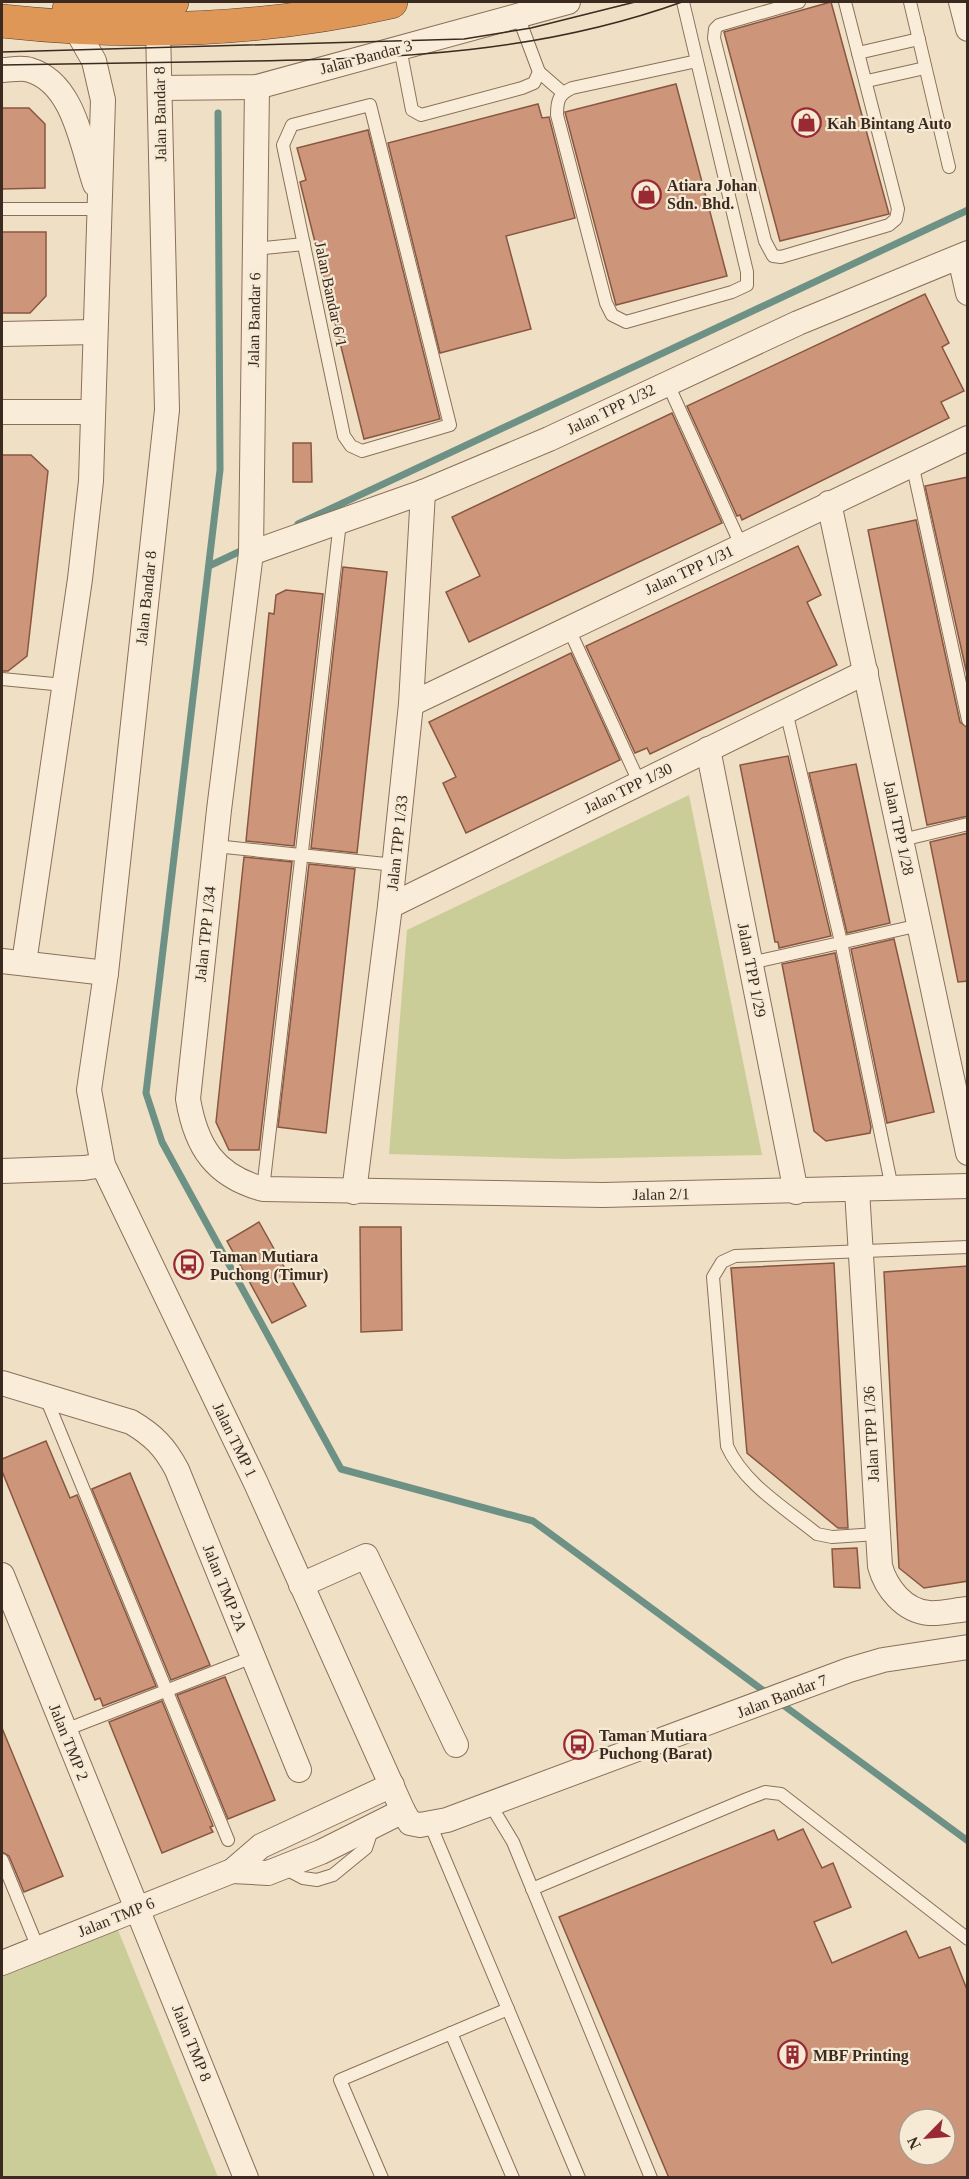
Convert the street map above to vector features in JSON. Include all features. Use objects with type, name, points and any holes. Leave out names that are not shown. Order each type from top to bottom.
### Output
[{"type":"highway","points":[[2,14],[299,19],[391,2]]},
{"type":"highway","points":[[2,21],[76,29],[165,15]]},
{"type":"street","name":"Jalan Bandar 3","points":[[160,88],[257,87],[568,2]]},
{"type":"street","points":[[961,2],[968,29]]},
{"type":"street","name":"Jalan Bandar 8","points":[[102,1165],[89,1090],[106,973],[167,410],[160,88],[165,15]]},
{"type":"street","points":[[76,29],[90,51],[100,80],[103,127],[98,202],[91,481],[80,579],[64,685],[13,962],[106,973]]},
{"type":"street","points":[[2,70],[29,69],[50,81],[68,101],[98,202]]},
{"type":"street","name":"Jalan Bandar 6","points":[[251,553],[257,87]]},
{"type":"street","points":[[964,255],[968,293]]},
{"type":"street","name":"Jalan TPP 1/32","points":[[251,553],[423,492],[549,439],[667,382],[798,323],[964,255]]},
{"type":"street","points":[[2,334],[94,332]]},
{"type":"street","points":[[2,412],[92,412]]},
{"type":"street","name":"Jalan TPP 1/31","points":[[411,704],[568,627],[968,438]]},
{"type":"street","name":"Jalan TPP 1/33","points":[[354,1192],[390,906],[411,704],[423,492]]},
{"type":"street","name":"Jalan TPP 1/28","points":[[829,503],[968,1153]]},
{"type":"street","name":"Jalan TPP 1/34","points":[[251,553],[215,846],[188,1099],[192,1120],[202,1144],[216,1165],[239,1182],[263,1189],[354,1192]]},
{"type":"street","name":"Jalan TPP 1/30","points":[[390,906],[866,672]]},
{"type":"street","name":"Jalan TPP 1/29","points":[[708,749],[796,1192]]},
{"type":"street","points":[[2,1171],[84,1168],[102,1165]]},
{"type":"street","name":"Jalan TMP 1","points":[[102,1165],[250,1470],[403,1811]]},
{"type":"street","name":"Jalan 2/1","points":[[354,1192],[603,1195],[968,1186]]},
{"type":"street","name":"Jalan TPP 1/36","points":[[857,1190],[880,1566],[885,1583],[898,1598],[915,1609],[928,1613],[968,1609]]},
{"type":"street","name":"Jalan TMP 2A","points":[[2,1383],[131,1422],[150,1433],[165,1448],[177,1470],[299,1770]]},
{"type":"street","points":[[301,1585],[366,1556],[456,1745]]},
{"type":"street","name":"Jalan TMP 2","points":[[3,1585],[137,1908]]},
{"type":"street","name":"Jalan Bandar 7","points":[[430,1824],[849,1670],[883,1660],[968,1647]]},
{"type":"street","name":"Jalan TMP 6","points":[[2,1963],[232,1872],[261,1846],[392,1785]]},
{"type":"street","points":[[403,1811],[410,1823],[430,1824]]},
{"type":"street","name":"Jalan TMP 6","points":[[232,1872],[268,1873],[321,1852],[403,1811]]},
{"type":"street","name":"Jalan TMP 8","points":[[137,1908],[246,2178]]},
{"type":"lane","points":[[682,2],[697,61],[747,272],[747,285],[626,322],[612,315],[606,303],[558,115],[557,101],[562,93],[572,88],[697,61]]},
{"type":"lane","points":[[799,2],[719,25],[715,29],[714,38],[765,241],[773,256],[781,257],[889,225],[896,219],[898,209],[845,2]]},
{"type":"lane","points":[[910,2],[949,167]]},
{"type":"lane","points":[[518,16],[539,72],[562,93]]},
{"type":"lane","points":[[858,53],[919,39]]},
{"type":"lane","points":[[400,48],[412,110],[421,115],[522,88],[534,83],[539,72]]},
{"type":"lane","points":[[867,81],[925,68]]},
{"type":"lane","name":"Jalan Bandar 6/1","points":[[370,105],[450,425],[362,451],[351,446],[344,436],[304,244],[284,145],[292,125],[370,105]]},
{"type":"lane","points":[[2,209],[98,202]]},
{"type":"lane","points":[[254,249],[304,244]]},
{"type":"lane","points":[[667,382],[741,545]]},
{"type":"lane","points":[[912,463],[968,720]]},
{"type":"lane","points":[[263,1189],[340,522]]},
{"type":"lane","points":[[568,627],[639,782]]},
{"type":"lane","points":[[2,679],[64,685]]},
{"type":"lane","points":[[786,711],[841,942],[892,1188]]},
{"type":"lane","points":[[902,840],[968,824]]},
{"type":"lane","points":[[215,846],[394,865]]},
{"type":"lane","points":[[750,963],[920,925]]},
{"type":"lane","points":[[877,1534],[832,1537],[817,1534],[745,1476],[733,1461],[727,1446],[714,1276],[722,1262],[735,1256],[968,1247]]},
{"type":"lane","points":[[45,1396],[228,1840]]},
{"type":"lane","points":[[65,1730],[253,1657]]},
{"type":"lane","points":[[532,1889],[765,1792],[781,1794],[968,1939]]},
{"type":"lane","points":[[489,1804],[513,1842],[651,2178]]},
{"type":"lane","points":[[430,1824],[579,2178]]},
{"type":"lane","points":[[2,1860],[38,1948]]},
{"type":"lane","points":[[382,2178],[340,2080],[508,2009]]},
{"type":"lane","points":[[451,2033],[513,2178]]},
{"type":"green space","points":[[689,795],[762,1155],[564,1159],[389,1154],[407,930]]},
{"type":"green space","points":[[118,1930],[218,2177],[2,2177],[2,1977]]},
{"type":"building","name":"Kah Bintang Auto","points":[[831,2],[889,214],[780,241],[724,32]]},
{"type":"building","name":"Atiara Johan Sdn. Bhd.","points":[[676,84],[727,276],[616,305],[565,112]]},
{"type":"building","points":[[538,104],[542,118],[549,117],[575,218],[506,236],[531,329],[440,353],[388,143]]},
{"type":"building","points":[[2,108],[29,108],[45,124],[45,188],[2,189]]},
{"type":"building","points":[[368,130],[440,419],[364,439],[300,182],[306,180],[297,148]]},
{"type":"building","points":[[2,232],[46,232],[46,296],[30,313],[2,313]]},
{"type":"building","points":[[925,294],[949,343],[942,347],[964,391],[941,402],[949,418],[742,520],[740,515],[737,516],[687,406]]},
{"type":"building","points":[[672,413],[722,523],[469,642],[446,592],[480,576],[452,517]]},
{"type":"building","points":[[293,443],[311,443],[312,482],[293,482]]},
{"type":"building","points":[[2,455],[31,455],[48,471],[27,656],[8,671],[2,671]]},
{"type":"building","points":[[968,477],[968,679],[925,486]]},
{"type":"building","points":[[916,520],[960,722],[968,728],[968,816],[927,825],[868,530]]},
{"type":"building","points":[[798,546],[821,595],[807,602],[837,665],[650,754],[647,748],[635,753],[586,646]]},
{"type":"building","points":[[343,567],[387,572],[357,853],[311,848]]},
{"type":"building","points":[[286,590],[323,594],[294,846],[246,841],[269,613],[274,614],[276,595]]},
{"type":"building","points":[[571,653],[620,760],[466,833],[443,783],[456,777],[429,722]]},
{"type":"building","points":[[788,756],[831,936],[779,948],[778,942],[775,942],[740,765]]},
{"type":"building","points":[[856,764],[890,923],[847,933],[809,773]]},
{"type":"building","points":[[968,833],[968,981],[958,982],[930,842]]},
{"type":"building","points":[[244,857],[292,862],[259,1150],[229,1150],[216,1122]]},
{"type":"building","points":[[309,864],[355,869],[326,1133],[278,1127]]},
{"type":"building","points":[[894,939],[934,1112],[887,1123],[851,949]]},
{"type":"building","points":[[835,953],[871,1127],[870,1133],[826,1141],[814,1131],[782,964]]},
{"type":"building","points":[[259,1222],[306,1306],[272,1323],[227,1241]]},
{"type":"building","points":[[360,1227],[401,1227],[402,1330],[361,1332]]},
{"type":"building","points":[[834,1263],[848,1528],[838,1528],[747,1453],[731,1268]]},
{"type":"building","points":[[968,1266],[968,1581],[924,1588],[899,1568],[884,1272]]},
{"type":"building","points":[[46,1441],[70,1498],[77,1495],[156,1686],[103,1706],[100,1698],[95,1700],[2,1471],[2,1459]]},
{"type":"building","points":[[130,1473],[210,1665],[171,1680],[92,1489]]},
{"type":"building","points":[[857,1548],[860,1588],[834,1587],[832,1549]]},
{"type":"building","points":[[225,1677],[275,1800],[228,1819],[177,1695]]},
{"type":"building","points":[[162,1701],[213,1826],[210,1827],[213,1832],[162,1853],[109,1722]]},
{"type":"building","points":[[2,1728],[63,1876],[24,1892],[9,1856],[2,1852]]},
{"type":"building","name":"MBF Printing","points":[[803,1829],[822,1868],[833,1863],[851,1907],[814,1922],[832,1963],[906,1931],[919,1958],[950,1947],[968,1992],[968,2178],[669,2178],[559,1917],[774,1830],[778,1840]]},
{"type":"waterway","points":[[218,113],[220,470],[146,1093],[162,1142],[341,1469],[533,1521],[768,1694]]},
{"type":"waterway","points":[[298,524],[968,210]]},
{"type":"waterway","points":[[209,566],[247,548]]},
{"type":"waterway","points":[[779,1702],[968,1841]]},
{"type":"tram line","points":[[2,52],[464,39],[531,28],[635,2]]},
{"type":"tram line","points":[[2,65],[308,60],[417,54],[523,42],[576,32],[629,19],[682,2]]},
{"type":"place","name":"Kah Bintang Auto","points":[[806,123]]},
{"type":"place","name":"Atiara Johan Sdn. Bhd.","points":[[646,194]]},
{"type":"place","name":"Taman Mutiara Puchong (Timur)","points":[[189,1265]]},
{"type":"place","name":"Taman Mutiara Puchong (Barat)","points":[[578,1744]]},
{"type":"place","name":"MBF Printing","points":[[792,2055]]}]
